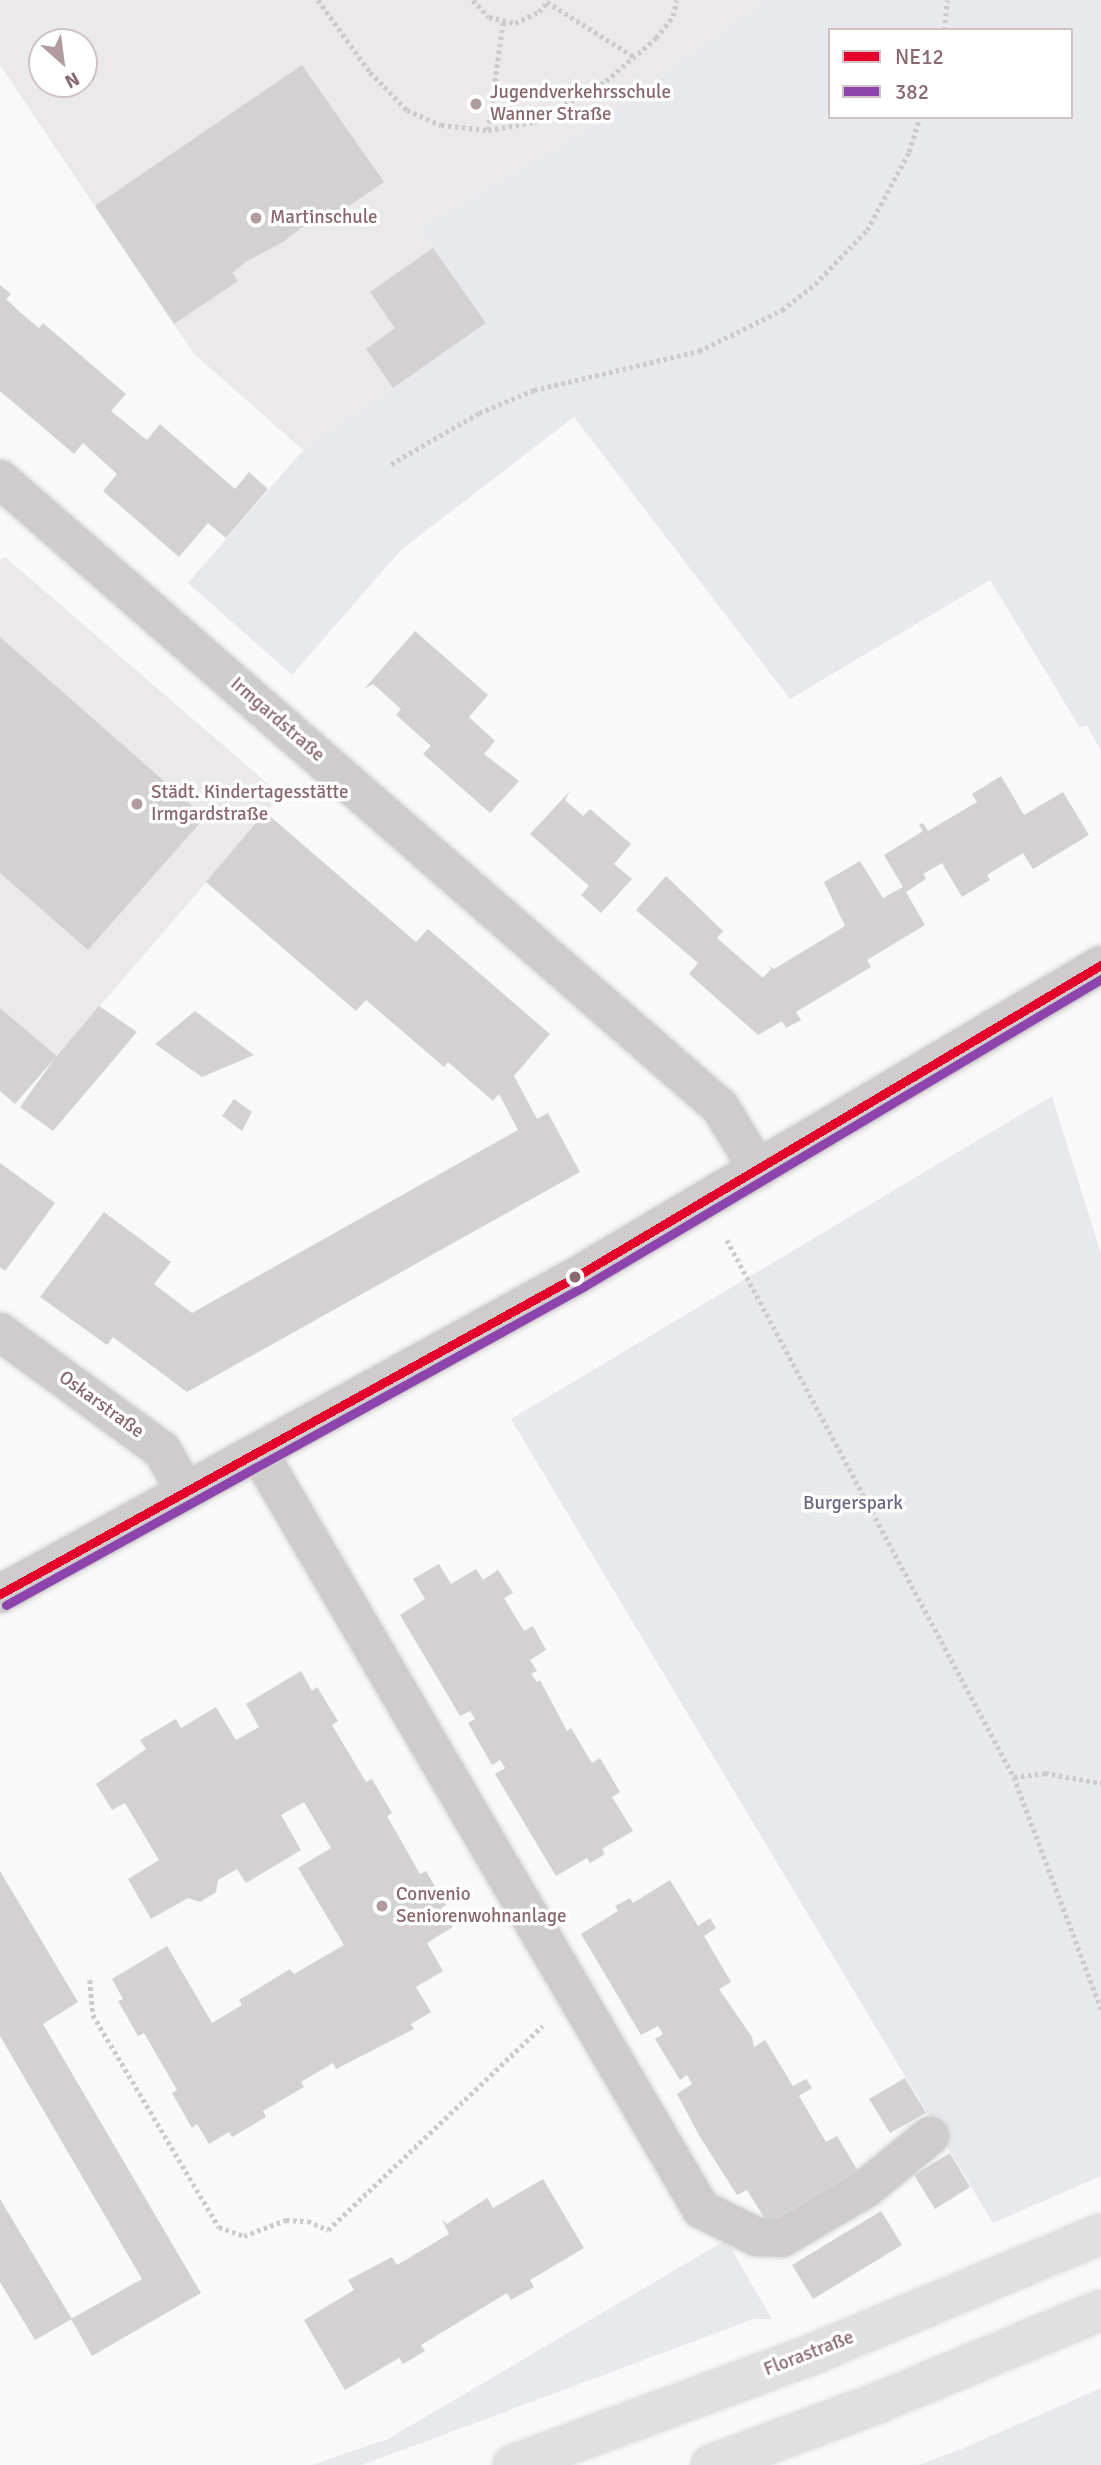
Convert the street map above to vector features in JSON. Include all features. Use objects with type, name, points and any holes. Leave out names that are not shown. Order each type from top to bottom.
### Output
[{"type":"main road","name":"Florastraße","points":[[513,2465],[815,2353],[1101,2234]]},
{"type":"main road","points":[[711,2465],[880,2402],[1101,2310]]},
{"type":"street","name":"Irmgardstraße","points":[[0,479],[719,1107],[758,1169]]},
{"type":"street","points":[[0,1594],[259,1453],[706,1200],[1101,965]]},
{"type":"street","name":"Oskarstraße","points":[[0,1332],[162,1450],[186,1492]]},
{"type":"street","points":[[259,1453],[701,2209],[757,2237],[782,2238],[865,2189],[930,2136]]},
{"type":"path","points":[[318,0],[370,72],[407,110],[441,125],[488,130],[534,122],[559,111],[636,58],[673,16],[676,0]]},
{"type":"path","points":[[473,0],[489,17],[503,22],[528,19],[548,1],[636,58]]},
{"type":"path","points":[[944,28],[947,0]]},
{"type":"path","points":[[488,130],[503,22]]},
{"type":"path","points":[[391,464],[479,413],[534,390],[698,351],[737,336],[782,310],[815,284],[867,230],[909,152],[919,119]]},
{"type":"path","points":[[706,1200],[1014,1777],[1101,2008]]},
{"type":"path","points":[[1014,1777],[1045,1773],[1101,1783]]},
{"type":"path","points":[[90,1980],[93,2015],[219,2227],[244,2236],[286,2220],[308,2221],[328,2230],[576,1994]]},
{"type":"shaded area","name":"Martinschule","points":[[0,0],[767,0],[568,142],[418,229],[486,323],[303,450],[194,354],[0,65]]},
{"type":"shaded area","name":"Städt. Kindertagesstätte Irmgardstraße","points":[[5,557],[281,795],[57,1056],[0,1008],[0,560]]},
{"type":"green space","points":[[767,0],[1101,0],[1101,751],[1087,725],[1080,728],[990,580],[790,699],[574,417],[401,550],[292,675],[188,583],[303,450],[486,323],[418,229],[568,142]]},
{"type":"green space","name":"Burgerspark","points":[[1052,1096],[1101,1254],[1101,2176],[993,2223],[511,1419]]},
{"type":"green space","points":[[726,2240],[772,2319],[754,2319],[362,2465],[312,2465],[388,2439]]},
{"type":"green space","points":[[1101,2388],[1101,2465],[918,2465],[964,2448]]},
{"type":"building","points":[[302,65],[384,182],[321,225],[315,217],[283,242],[247,261],[232,273],[238,281],[174,324],[95,206]]},
{"type":"building","points":[[433,248],[486,323],[393,388],[366,349],[395,328],[370,292]]},
{"type":"building","points":[[0,285],[11,294],[6,299],[22,314],[39,328],[43,323],[126,394],[111,411],[147,440],[160,424],[235,489],[249,472],[268,489],[226,538],[208,523],[179,557],[103,491],[117,474],[83,443],[74,454],[0,391]]},
{"type":"building","points":[[415,631],[488,695],[469,717],[495,741],[484,754],[519,781],[490,813],[423,754],[431,746],[396,715],[401,709],[373,684],[364,689]]},
{"type":"building","points":[[0,637],[205,817],[88,950],[0,873]]},
{"type":"building","points":[[1001,776],[1024,815],[1063,792],[1089,835],[1033,869],[1023,853],[987,875],[990,880],[962,897],[942,863],[923,874],[926,879],[906,892],[925,925],[867,960],[871,967],[796,1012],[801,1020],[786,1028],[782,1021],[758,1035],[689,974],[698,963],[636,910],[666,876],[723,931],[717,938],[763,978],[771,969],[768,965],[774,969],[845,926],[824,882],[860,861],[883,898],[903,887],[884,855],[923,831],[919,825],[923,823],[928,831],[977,802],[972,794]]},
{"type":"building","points":[[570,791],[565,800],[583,816],[590,809],[631,844],[614,864],[632,879],[601,913],[581,895],[589,886],[530,834]]},
{"type":"building","points":[[265,812],[416,942],[428,929],[550,1034],[514,1076],[537,1119],[548,1113],[580,1172],[187,1392],[113,1337],[107,1345],[40,1297],[104,1212],[171,1262],[154,1284],[192,1313],[518,1130],[499,1094],[493,1101],[448,1062],[444,1067],[366,1000],[356,1011],[206,882]]},
{"type":"building","points":[[99,1006],[137,1032],[53,1131],[20,1107],[55,1058],[15,1104],[0,1091],[0,1008],[57,1056]]},
{"type":"building","points":[[195,1011],[254,1055],[202,1077],[155,1044]]},
{"type":"building","points":[[234,1099],[252,1112],[242,1131],[222,1116]]},
{"type":"building","points":[[0,1163],[55,1203],[5,1271],[0,1267]]},
{"type":"building","points":[[439,1564],[451,1584],[476,1569],[483,1580],[498,1570],[513,1593],[504,1598],[524,1631],[533,1626],[546,1650],[530,1660],[537,1671],[531,1674],[537,1682],[540,1680],[567,1731],[571,1728],[592,1763],[600,1758],[620,1792],[612,1797],[633,1831],[602,1849],[605,1854],[590,1863],[587,1858],[556,1876],[495,1774],[505,1768],[500,1760],[492,1765],[468,1723],[475,1719],[470,1711],[460,1716],[400,1615],[425,1599],[413,1579]]},
{"type":"building","name":"Convenio Seniorenwohnanlage","points":[[301,1671],[312,1691],[317,1687],[338,1721],[332,1725],[366,1782],[372,1779],[392,1813],[387,1816],[420,1874],[426,1871],[446,1905],[441,1908],[453,1927],[427,1943],[443,1971],[416,1987],[431,2012],[411,2024],[414,2029],[336,2069],[333,2063],[301,2082],[304,2087],[263,2111],[266,2117],[232,2137],[229,2132],[209,2144],[197,2124],[192,2128],[172,2093],[177,2090],[144,2033],[138,2036],[118,2001],[123,1999],[112,1979],[167,1946],[212,2023],[242,2005],[239,2000],[290,1969],[294,1974],[344,1945],[298,1868],[331,1848],[304,1802],[281,1815],[301,1850],[246,1883],[237,1869],[218,1880],[216,1892],[200,1902],[188,1898],[151,1919],[128,1879],[159,1860],[125,1803],[112,1810],[96,1784],[146,1749],[140,1740],[176,1719],[181,1728],[216,1707],[236,1740],[259,1727],[246,1704]]},
{"type":"building","points":[[0,1871],[78,2002],[43,2024],[201,2293],[92,2356],[71,2319],[142,2279],[0,2036]]},
{"type":"building","points":[[670,1880],[698,1926],[710,1918],[716,1928],[704,1936],[731,1982],[719,1989],[752,2037],[754,2047],[765,2040],[793,2086],[806,2079],[812,2088],[799,2096],[826,2142],[837,2136],[858,2171],[768,2224],[747,2190],[737,2195],[700,2137],[677,2094],[692,2084],[687,2075],[680,2080],[655,2039],[663,2034],[658,2026],[641,2035],[581,1934],[618,1911],[615,1906],[630,1898],[633,1903]]},
{"type":"building","points":[[905,2078],[926,2113],[890,2133],[869,2099]]},
{"type":"building","points":[[950,2153],[970,2187],[935,2209],[914,2175]]},
{"type":"building","points":[[543,2179],[584,2248],[530,2280],[534,2287],[511,2300],[507,2293],[421,2345],[425,2351],[403,2364],[399,2358],[345,2390],[304,2320],[354,2290],[348,2280],[392,2257],[397,2265],[449,2234],[442,2220],[447,2224],[487,2198],[493,2208]]},
{"type":"building","points":[[0,2199],[72,2319],[35,2340],[0,2282]]},
{"type":"building","points":[[881,2211],[902,2245],[813,2299],[792,2265]]},
{"type":"transit line","name":"NE12","points":[[0,1594],[577,1276],[1101,965]]},
{"type":"transit line","name":"382","points":[[6,1605],[583,1287],[1101,979]]},
{"type":"place","name":"Jugendverkehrsschule Wanner Straße","points":[[476,104]]},
{"type":"place","name":"Martinschule","points":[[256,218]]},
{"type":"place","name":"Städt. Kindertagesstätte Irmgardstraße","points":[[137,804]]},
{"type":"place","name":"Convenio Seniorenwohnanlage","points":[[382,1906]]}]
